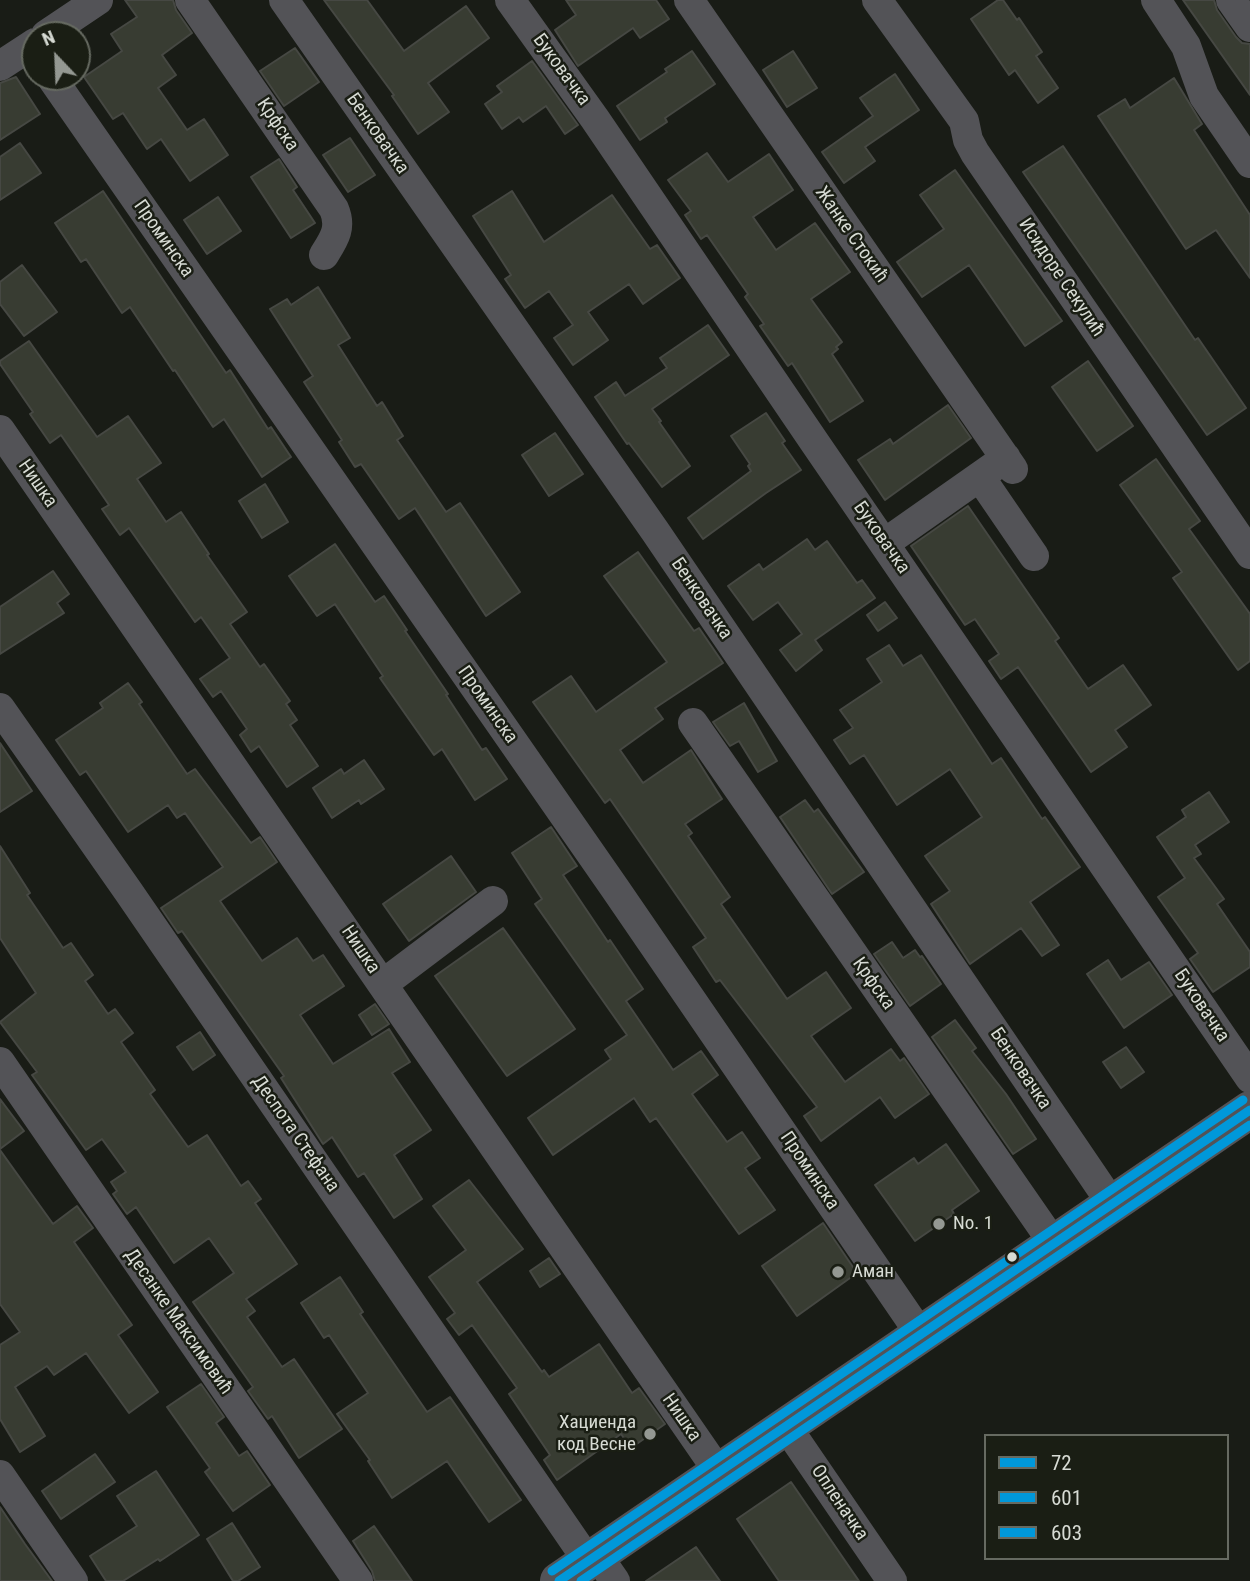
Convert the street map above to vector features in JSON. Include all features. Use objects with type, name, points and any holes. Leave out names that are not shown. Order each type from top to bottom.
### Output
[{"type":"main road","points":[[590,1569],[718,1471],[1250,1110]]},
{"type":"street","points":[[69,21],[98,0]]},
{"type":"street","name":"Крфска","points":[[190,0],[334,209],[338,229],[324,255]]},
{"type":"street","name":"Бенковачка","points":[[284,0],[655,531],[1112,1204]]},
{"type":"street","name":"Буковачка","points":[[510,0],[595,119],[1250,1078]]},
{"type":"street","name":"Жанке Стокић","points":[[689,0],[1009,463],[980,477]]},
{"type":"street","name":"Исидоре Секулић","points":[[877,0],[964,121],[975,153],[1250,554]]},
{"type":"street","points":[[1156,0],[1186,46],[1204,96],[1250,163]]},
{"type":"street","points":[[1231,0],[1250,27]]},
{"type":"street","points":[[0,66],[21,54]]},
{"type":"street","name":"Проминска","points":[[61,91],[607,876],[921,1335]]},
{"type":"street","name":"Нишка","points":[[0,430],[718,1471]]},
{"type":"street","points":[[885,543],[980,477],[1034,556]]},
{"type":"street","name":"Деспота Стефана","points":[[0,708],[120,879],[590,1569]]},
{"type":"street","name":"Крфска","points":[[693,723],[1054,1244]]},
{"type":"street","points":[[383,984],[493,901]]},
{"type":"street","name":"Десанке Максимовић","points":[[0,1062],[358,1581]]},
{"type":"street","name":"Опленачка","points":[[786,1426],[892,1581]]},
{"type":"street","points":[[0,1475],[73,1581]]},
{"type":"building","points":[[125,0],[173,0],[176,10],[192,33],[162,55],[176,75],[158,88],[187,130],[204,119],[228,155],[190,181],[161,139],[147,149],[123,113],[113,119],[91,87],[91,72],[122,51],[111,34],[137,17]]},
{"type":"building","points":[[324,0],[367,0],[404,51],[466,6],[489,38],[428,83],[449,112],[418,134],[392,96],[394,95]]},
{"type":"building","points":[[566,0],[656,0],[669,19],[640,38],[633,28],[578,66],[555,30],[576,15]]},
{"type":"building","points":[[998,0],[1003,0],[1017,20],[1019,18],[1042,52],[1036,56],[1058,88],[1038,103],[1015,70],[1009,75],[971,19]]},
{"type":"building","points":[[1183,0],[1214,0],[1217,10],[1236,37],[1242,43],[1250,44],[1250,95]]},
{"type":"building","points":[[295,48],[319,82],[284,106],[260,71]]},
{"type":"building","points":[[692,51],[715,84],[665,118],[667,122],[640,140],[617,106],[667,72],[665,69]]},
{"type":"building","points":[[793,51],[817,88],[787,107],[763,70]]},
{"type":"building","points":[[532,61],[578,125],[565,134],[546,106],[523,122],[519,117],[502,129],[485,104],[502,92],[497,86]]},
{"type":"building","points":[[895,74],[919,110],[865,147],[875,161],[844,183],[822,152],[873,116],[860,98]]},
{"type":"building","points":[[16,77],[21,85],[21,91],[25,91],[40,114],[0,140],[0,83]]},
{"type":"building","points":[[1174,78],[1202,124],[1194,130],[1250,215],[1250,278],[1216,230],[1186,249],[1098,116],[1125,99],[1130,108]]},
{"type":"building","points":[[350,138],[375,175],[348,192],[323,155]]},
{"type":"building","points":[[20,143],[41,173],[0,200],[0,157]]},
{"type":"building","points":[[1063,146],[1195,340],[1198,338],[1246,408],[1207,435],[1023,172]]},
{"type":"building","points":[[707,153],[728,182],[769,154],[793,190],[753,217],[776,250],[815,223],[850,272],[811,299],[842,342],[832,354],[863,401],[830,422],[792,363],[788,366],[760,326],[764,324],[745,297],[748,294],[707,235],[701,239],[685,215],[691,211],[668,180]]},
{"type":"building","points":[[279,159],[297,187],[293,190],[315,223],[291,238],[251,177]]},
{"type":"building","points":[[955,170],[1062,321],[1025,346],[969,265],[922,297],[897,262],[944,229],[920,195]]},
{"type":"building","points":[[103,191],[226,373],[230,370],[268,429],[271,427],[291,457],[262,477],[224,419],[213,427],[130,307],[122,313],[86,259],[81,262],[55,223]]},
{"type":"building","points":[[512,191],[544,242],[612,195],[650,249],[657,245],[680,278],[643,304],[629,284],[588,312],[608,340],[573,365],[554,338],[573,325],[549,291],[525,308],[505,279],[511,275],[473,216]]},
{"type":"building","points":[[218,197],[241,231],[207,254],[184,220]]},
{"type":"building","points":[[22,265],[57,312],[24,336],[0,304],[0,282]]},
{"type":"building","points":[[318,287],[350,338],[338,345],[377,406],[382,402],[403,436],[397,440],[446,512],[460,503],[520,592],[486,616],[415,508],[399,519],[361,464],[355,467],[339,442],[342,440],[304,382],[313,376],[270,309],[287,299],[291,305]]},
{"type":"building","points":[[708,325],[729,355],[652,409],[690,466],[662,487],[629,443],[627,444],[595,397],[616,382],[625,396],[667,368],[660,358]]},
{"type":"building","points":[[29,341],[97,437],[128,416],[161,463],[137,479],[166,522],[181,512],[247,612],[230,624],[260,667],[264,664],[290,701],[286,704],[297,720],[290,725],[318,766],[287,787],[259,746],[251,752],[240,735],[247,729],[221,691],[213,697],[200,679],[230,658],[201,617],[195,622],[129,528],[120,535],[102,509],[109,505],[61,435],[50,443],[30,414],[33,412],[0,364],[0,361]]},
{"type":"building","points":[[1088,361],[1133,426],[1097,451],[1052,387]]},
{"type":"building","points":[[948,405],[971,438],[885,500],[858,460],[890,439],[893,444]]},
{"type":"building","points":[[766,413],[801,470],[703,539],[688,518],[751,471],[748,466],[750,464],[731,436]]},
{"type":"building","points":[[555,433],[583,474],[549,496],[522,455]]},
{"type":"building","points":[[1156,459],[1200,521],[1189,529],[1250,614],[1250,661],[1238,670],[1173,578],[1182,572],[1120,485]]},
{"type":"building","points":[[265,484],[288,522],[262,538],[239,501]]},
{"type":"building","points":[[968,506],[1059,638],[1055,641],[1088,689],[1123,665],[1151,705],[1115,730],[1127,747],[1091,772],[1018,667],[1001,679],[989,661],[999,654],[975,619],[965,625],[911,546]]},
{"type":"building","points":[[807,539],[815,550],[827,541],[857,583],[862,580],[875,598],[815,640],[822,650],[796,671],[780,650],[802,634],[778,602],[753,620],[728,586],[759,564],[763,570]]},
{"type":"building","points":[[335,544],[375,602],[384,596],[482,750],[486,748],[507,779],[475,800],[442,749],[434,755],[380,678],[383,676],[335,604],[317,616],[289,576]]},
{"type":"building","points":[[638,552],[694,631],[699,628],[723,663],[655,708],[663,719],[620,750],[643,783],[691,750],[722,799],[685,824],[692,833],[688,836],[730,897],[721,904],[787,999],[826,972],[851,1008],[811,1036],[845,1082],[891,1049],[900,1061],[904,1058],[929,1094],[895,1118],[880,1097],[821,1141],[804,1116],[817,1107],[720,980],[716,982],[693,947],[706,938],[610,799],[605,803],[533,702],[571,676],[596,712],[667,662],[604,576]]},
{"type":"building","points":[[53,571],[69,594],[57,603],[64,613],[0,654],[0,607]]},
{"type":"building","points":[[885,602],[897,618],[878,631],[867,615]]},
{"type":"building","points":[[889,645],[903,666],[921,655],[992,764],[1001,758],[1042,819],[1045,817],[1080,867],[1030,902],[1059,945],[1042,956],[1021,928],[970,964],[931,904],[950,891],[925,856],[982,817],[950,769],[897,805],[864,755],[850,764],[834,740],[853,728],[840,710],[882,682],[867,659]]},
{"type":"building","points":[[128,683],[142,702],[139,704],[187,774],[195,769],[251,843],[260,837],[277,862],[220,901],[262,961],[297,938],[313,961],[323,955],[344,986],[300,1015],[333,1064],[389,1029],[410,1062],[392,1073],[431,1130],[394,1155],[422,1199],[394,1218],[364,1173],[358,1177],[332,1137],[323,1144],[281,1078],[284,1076],[182,931],[178,933],[161,908],[223,867],[185,813],[177,818],[168,805],[128,832],[86,771],[80,775],[56,740],[103,708],[100,703]]},
{"type":"building","points":[[744,703],[777,761],[758,772],[739,741],[730,746],[713,722]]},
{"type":"building","points":[[0,743],[32,791],[0,812]]},
{"type":"building","points":[[364,760],[384,789],[361,804],[359,800],[332,818],[313,788],[341,769],[344,774]]},
{"type":"building","points":[[1209,792],[1229,822],[1195,845],[1201,854],[1194,858],[1224,899],[1217,904],[1250,952],[1250,967],[1213,992],[1190,959],[1198,953],[1158,897],[1185,878],[1157,837],[1186,817],[1182,810]]},
{"type":"building","points":[[805,800],[814,812],[818,809],[864,872],[832,894],[780,817]]},
{"type":"building","points":[[551,827],[577,866],[563,875],[643,989],[626,1001],[673,1070],[701,1051],[718,1075],[692,1094],[727,1142],[742,1132],[760,1158],[745,1168],[775,1210],[739,1234],[656,1118],[650,1122],[634,1098],[553,1155],[528,1118],[611,1059],[605,1050],[627,1035],[535,904],[542,899],[512,853]]},
{"type":"building","points":[[0,846],[30,893],[27,895],[63,948],[71,943],[93,975],[85,981],[108,1014],[115,1009],[133,1033],[121,1042],[155,1090],[150,1094],[188,1147],[207,1135],[241,1186],[248,1181],[261,1199],[255,1203],[297,1264],[246,1299],[255,1311],[247,1317],[282,1367],[294,1359],[342,1429],[299,1458],[272,1416],[268,1419],[248,1391],[253,1387],[193,1302],[234,1273],[209,1238],[174,1263],[136,1207],[127,1214],[113,1194],[117,1191],[111,1182],[126,1172],[102,1139],[86,1150],[32,1075],[37,1072],[0,1022],[36,993],[0,938]]},
{"type":"building","points":[[451,856],[476,892],[409,941],[383,904]]},
{"type":"building","points":[[503,928],[575,1029],[507,1076],[435,976]]},
{"type":"building","points":[[892,942],[903,958],[915,950],[922,956],[941,984],[910,1006],[874,954]]},
{"type":"building","points":[[1108,960],[1121,980],[1149,962],[1172,995],[1124,1028],[1087,974]]},
{"type":"building","points":[[375,1004],[389,1024],[372,1035],[359,1015]]},
{"type":"building","points":[[955,1020],[976,1048],[972,1051],[1006,1094],[1036,1139],[1013,1154],[932,1037]]},
{"type":"building","points":[[200,1032],[215,1055],[193,1070],[177,1047]]},
{"type":"building","points":[[1126,1047],[1144,1072],[1121,1088],[1103,1062]]},
{"type":"building","points":[[0,1099],[24,1131],[0,1149]]},
{"type":"building","points":[[946,1144],[979,1191],[952,1210],[954,1214],[915,1241],[875,1185],[914,1158],[918,1164]]},
{"type":"building","points":[[0,1150],[53,1224],[77,1206],[93,1228],[74,1242],[132,1325],[118,1335],[158,1392],[129,1413],[86,1353],[54,1375],[47,1366],[15,1387],[45,1436],[20,1452],[0,1419],[0,1345],[20,1332],[0,1304]]},
{"type":"building","points":[[469,1180],[523,1249],[477,1282],[542,1372],[544,1370],[549,1377],[599,1344],[632,1393],[639,1388],[665,1424],[631,1448],[621,1434],[557,1480],[544,1460],[550,1455],[509,1394],[517,1388],[472,1325],[459,1335],[447,1319],[455,1313],[429,1277],[466,1250],[433,1206]]},
{"type":"building","points":[[823,1223],[857,1273],[797,1316],[762,1266]]},
{"type":"building","points":[[549,1258],[560,1274],[540,1287],[530,1271]]},
{"type":"building","points":[[340,1277],[363,1312],[360,1314],[427,1412],[450,1397],[521,1500],[489,1522],[447,1461],[392,1498],[368,1461],[370,1460],[337,1414],[368,1393],[329,1335],[324,1338],[301,1303]]},
{"type":"building","points":[[201,1384],[224,1417],[216,1423],[239,1456],[247,1451],[270,1485],[233,1511],[205,1472],[210,1468],[167,1407]]},
{"type":"building","points":[[95,1454],[115,1482],[61,1519],[42,1491]]},
{"type":"building","points":[[156,1471],[199,1535],[123,1581],[106,1581],[90,1556],[137,1526],[117,1496]]},
{"type":"building","points":[[791,1482],[859,1581],[779,1581],[737,1519]]},
{"type":"building","points":[[0,1507],[25,1544],[52,1581],[0,1581]]},
{"type":"building","points":[[232,1523],[260,1567],[238,1581],[233,1581],[207,1539]]},
{"type":"building","points":[[374,1526],[412,1581],[375,1581],[372,1571],[353,1541]]},
{"type":"building","points":[[696,1547],[720,1581],[646,1581]]},
{"type":"transit line","name":"603","points":[[552,1571],[1243,1100]]},
{"type":"transit line","name":"72","points":[[559,1581],[1250,1110]]},
{"type":"transit line","name":"601","points":[[581,1581],[1250,1125]]},
{"type":"place","name":"No. 1","points":[[939,1224]]},
{"type":"place","name":"Аман","points":[[838,1272]]},
{"type":"place","name":"Хациенда код Весне","points":[[650,1434]]}]
